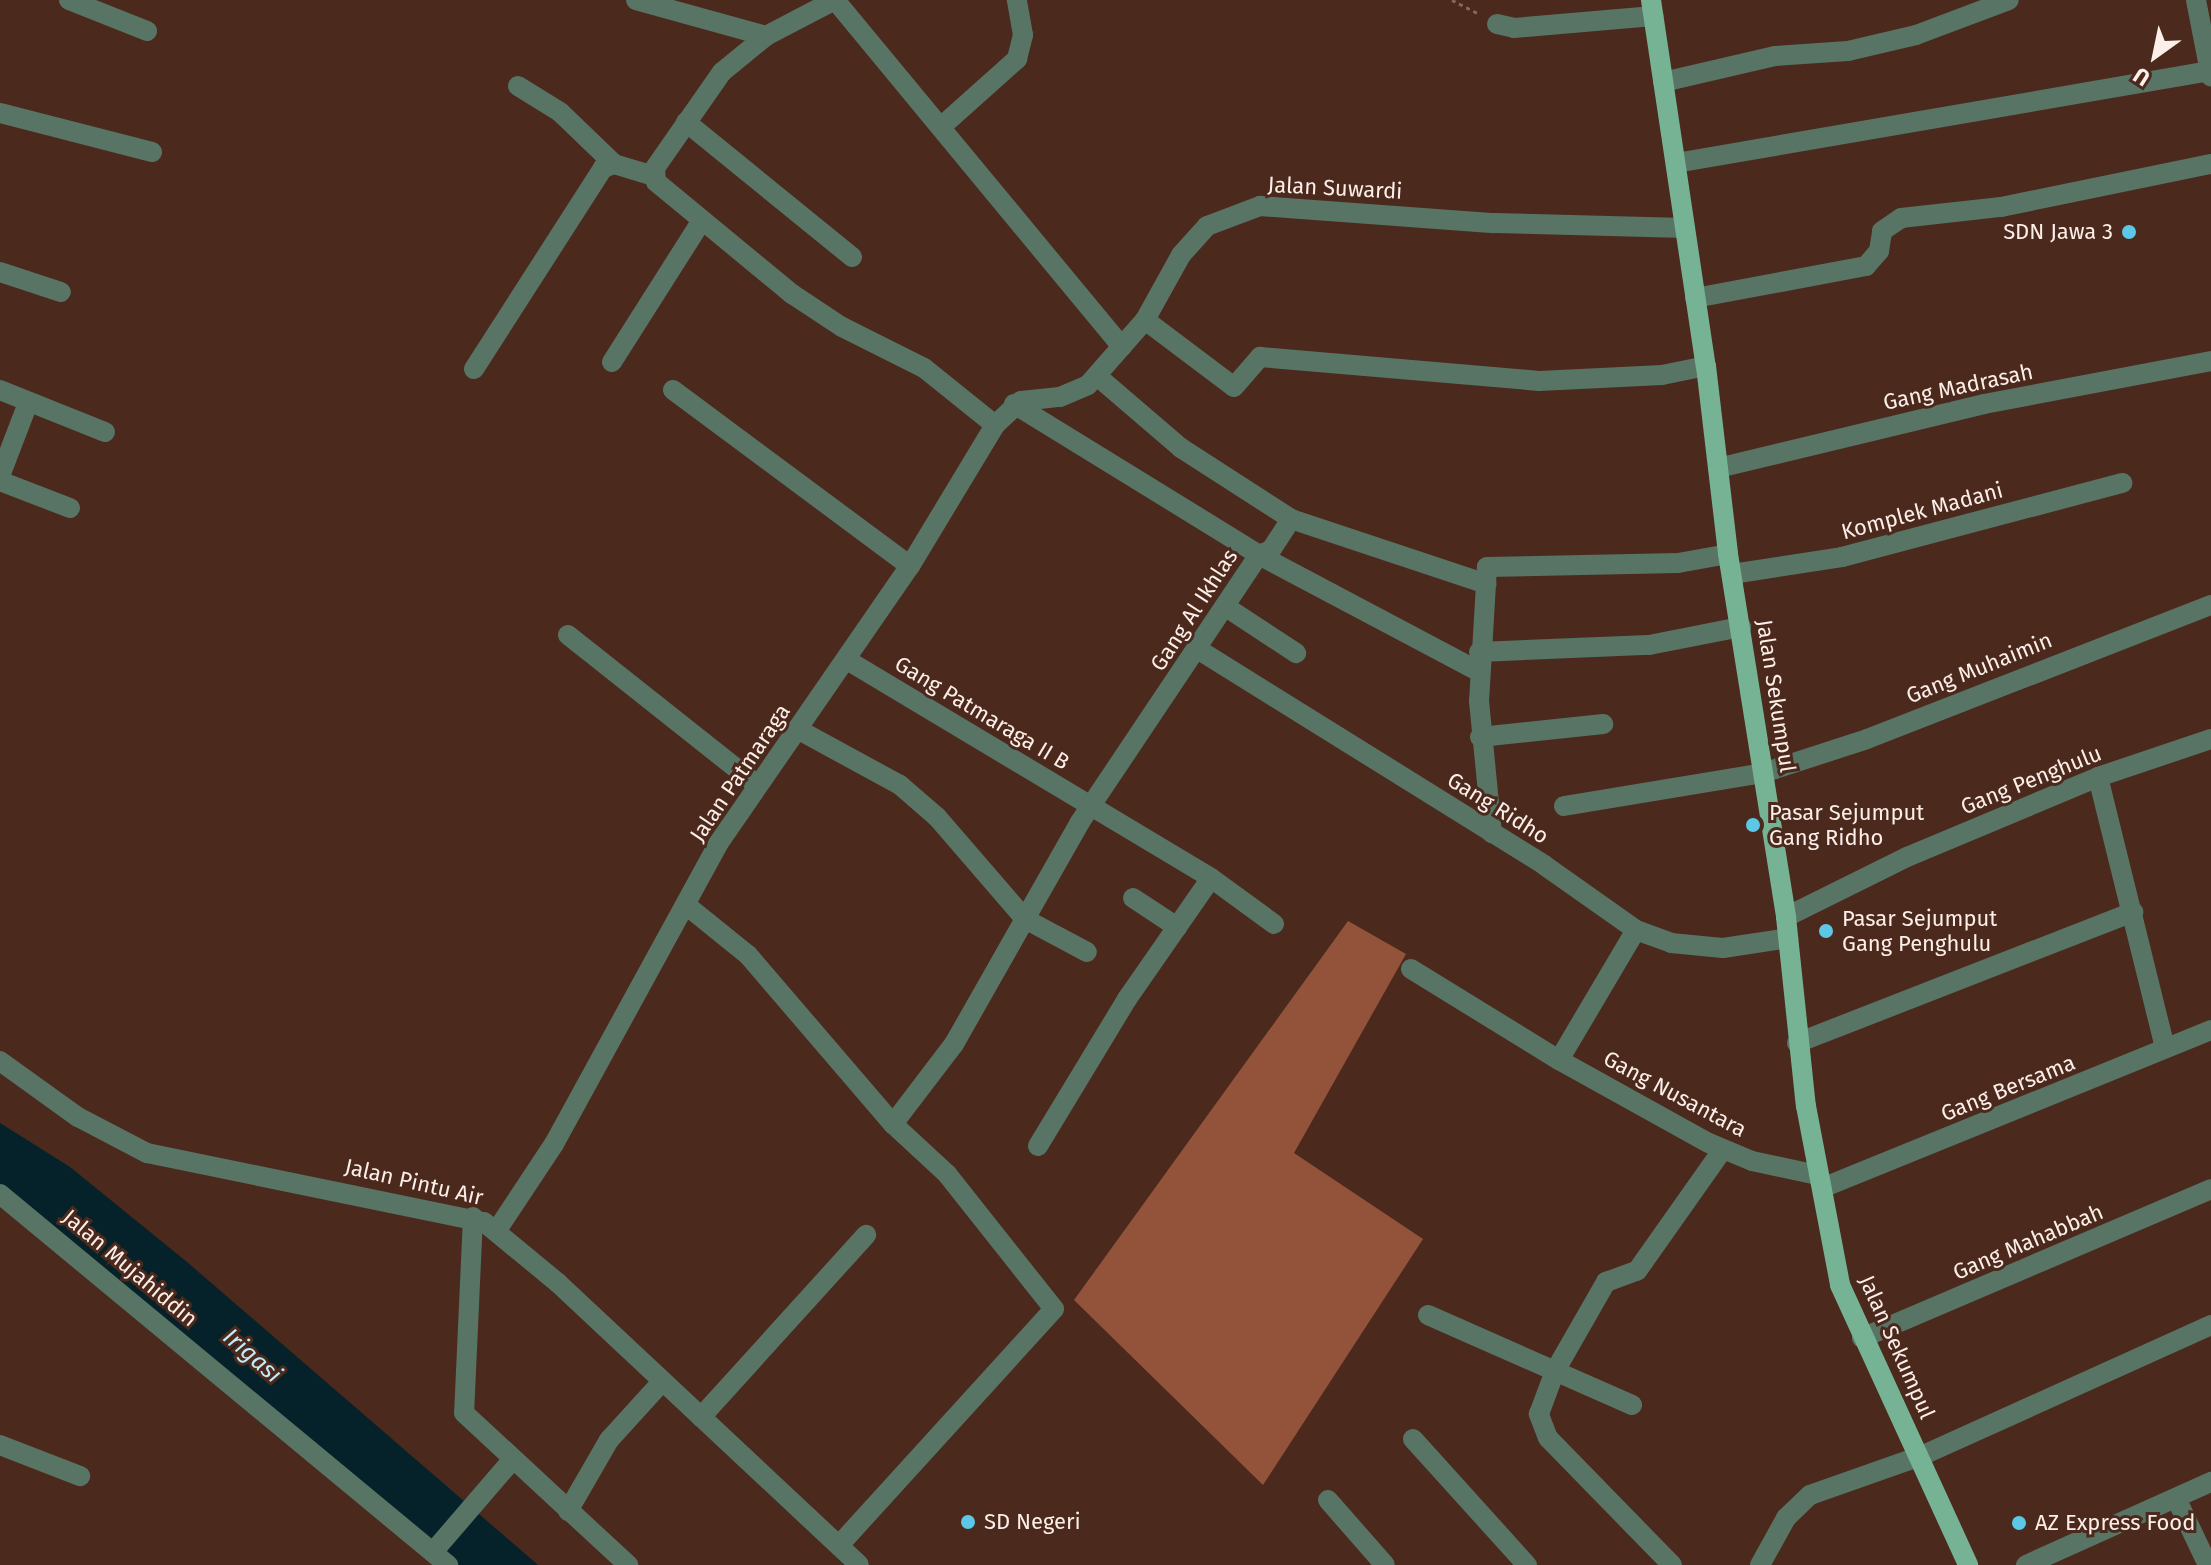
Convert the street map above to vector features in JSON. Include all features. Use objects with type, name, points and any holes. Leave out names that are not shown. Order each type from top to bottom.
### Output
[{"type":"main road","name":"Jalan Sekumpul","points":[[1652,8],[1706,366],[1730,564],[1786,917],[1797,1043],[1840,1285],[1862,1338],[1921,1456],[1968,1565]]},
{"type":"street","points":[[69,0],[147,31]]},
{"type":"street","points":[[636,0],[766,36]]},
{"type":"street","points":[[654,176],[686,122],[722,72],[766,36],[835,0],[1122,347]]},
{"type":"street","points":[[942,126],[1017,59],[1023,35],[1017,0]]},
{"type":"street","points":[[1663,82],[1775,56],[1862,48],[1952,26],[2009,0]]},
{"type":"street","points":[[1676,163],[2210,74],[2196,0]]},
{"type":"street","points":[[1497,24],[1514,28],[1652,8]]},
{"type":"street","points":[[518,86],[560,112],[614,164],[654,176],[701,222],[792,294],[842,327],[924,368],[995,425]]},
{"type":"street","points":[[0,113],[152,152]]},
{"type":"street","points":[[686,122],[852,257]]},
{"type":"street","points":[[474,369],[599,173],[614,164]]},
{"type":"street","points":[[1695,298],[1866,266],[1879,251],[1882,231],[1901,218],[2001,207],[2211,164]]},
{"type":"street","name":"Jalan Suwardi","points":[[1069,393],[1081,391],[1097,376],[1145,320],[1181,255],[1207,226],[1260,206],[1494,223],[1685,228]]},
{"type":"street","points":[[612,362],[701,222]]},
{"type":"street","points":[[0,272],[61,292]]},
{"type":"street","points":[[1145,320],[1234,387],[1260,357],[1539,381],[1662,375],[1706,366]]},
{"type":"street","name":"Gang Madrasah","points":[[1718,468],[1984,404],[2211,361]]},
{"type":"street","points":[[1097,376],[1181,448],[1291,519],[1486,584]]},
{"type":"street","points":[[0,390],[105,432]]},
{"type":"street","points":[[673,390],[910,566]]},
{"type":"street","points":[[1014,404],[1069,393]]},
{"type":"street","points":[[1054,426],[1069,393]]},
{"type":"street","points":[[28,403],[0,479],[70,508]]},
{"type":"street","points":[[1014,404],[1259,555],[1478,662],[1649,645],[1741,627]]},
{"type":"street","name":"Jalan Patmaraga","points":[[497,1230],[554,1144],[686,905],[757,785],[847,660],[910,566],[995,425],[1014,404]]},
{"type":"street","name":"Komplek Madani","points":[[1730,564],[1842,557],[2122,483]]},
{"type":"street","name":"Gang Al Ikhlas","points":[[893,1124],[954,1044],[1093,807],[1259,555],[1271,550],[1291,519]]},
{"type":"street","points":[[1492,833],[1480,737],[1478,662],[1487,567],[1730,564]]},
{"type":"street","name":"Gang Muhaimin","points":[[1564,806],[1763,773],[1867,739],[2211,605]]},
{"type":"street","points":[[1226,607],[1296,653]]},
{"type":"street","points":[[568,635],[757,785]]},
{"type":"street","name":"Gang Ridho","points":[[1199,650],[1492,833],[1636,930],[1671,943],[1723,948],[1788,938]]},
{"type":"street","name":"Gang Patmaraga II B","points":[[847,660],[1211,878],[1274,924]]},
{"type":"street","points":[[1480,737],[1603,724]]},
{"type":"street","points":[[799,730],[900,785],[937,817],[1025,919],[1087,952]]},
{"type":"street","name":"Gang Penghulu","points":[[1786,917],[1907,857],[2098,777],[2211,739]]},
{"type":"street","points":[[2098,777],[2165,1047]]},
{"type":"street","points":[[1038,1146],[1211,878]]},
{"type":"street","points":[[1133,898],[1177,927]]},
{"type":"street","points":[[686,905],[748,955],[893,1124],[956,1184],[1054,1309],[839,1545]]},
{"type":"street","points":[[1797,1043],[2133,912]]},
{"type":"street","points":[[1559,1060],[1636,930]]},
{"type":"street","name":"Gang Nusantara","points":[[1411,969],[1559,1060],[1723,1149],[1820,1182]]},
{"type":"street","name":"Gang Bersama","points":[[1820,1182],[2211,1030]]},
{"type":"street","name":"Jalan Pintu Air","points":[[0,1061],[78,1117],[147,1153],[473,1217],[497,1230],[859,1565]]},
{"type":"street","points":[[1672,1565],[1541,1429],[1539,1414],[1555,1371],[1606,1282],[1637,1271],[1723,1149]]},
{"type":"street","name":"Gang Mahabbah","points":[[1862,1338],[2211,1189]]},
{"type":"street","name":"Jalan Mujahiddin","points":[[0,1194],[441,1553]]},
{"type":"street","points":[[473,1217],[461,1404],[471,1421],[628,1565]]},
{"type":"street","points":[[701,1417],[866,1235]]},
{"type":"street","points":[[1428,1315],[1632,1405]]},
{"type":"street","points":[[1760,1565],[1786,1518],[1810,1495],[1921,1456],[2211,1325]]},
{"type":"street","points":[[568,1511],[609,1440],[660,1384]]},
{"type":"street","points":[[1413,1439],[1527,1565]]},
{"type":"street","points":[[0,1445],[80,1476]]},
{"type":"street","points":[[441,1553],[512,1460]]},
{"type":"street","points":[[2026,1565],[2211,1482]]},
{"type":"street","points":[[2176,1498],[2208,1565]]},
{"type":"street","points":[[1328,1500],[1385,1565]]},
{"type":"path","points":[[1452,0],[1497,24]]},
{"type":"shaded area","points":[[1348,921],[1406,954],[1294,1153],[1423,1239],[1263,1485],[1074,1300]]},
{"type":"water","name":"Irigasi","points":[[0,1123],[70,1167],[187,1262],[538,1565],[450,1565],[0,1192]]},
{"type":"place","name":"SDN Jawa 3","points":[[2129,232]]},
{"type":"place","name":"Pasar Sejumput Gang Ridho","points":[[1753,825]]},
{"type":"place","name":"Pasar Sejumput Gang Penghulu","points":[[1826,931]]},
{"type":"place","name":"SD Negeri","points":[[968,1522]]},
{"type":"place","name":"AZ Express Food","points":[[2019,1523]]}]
